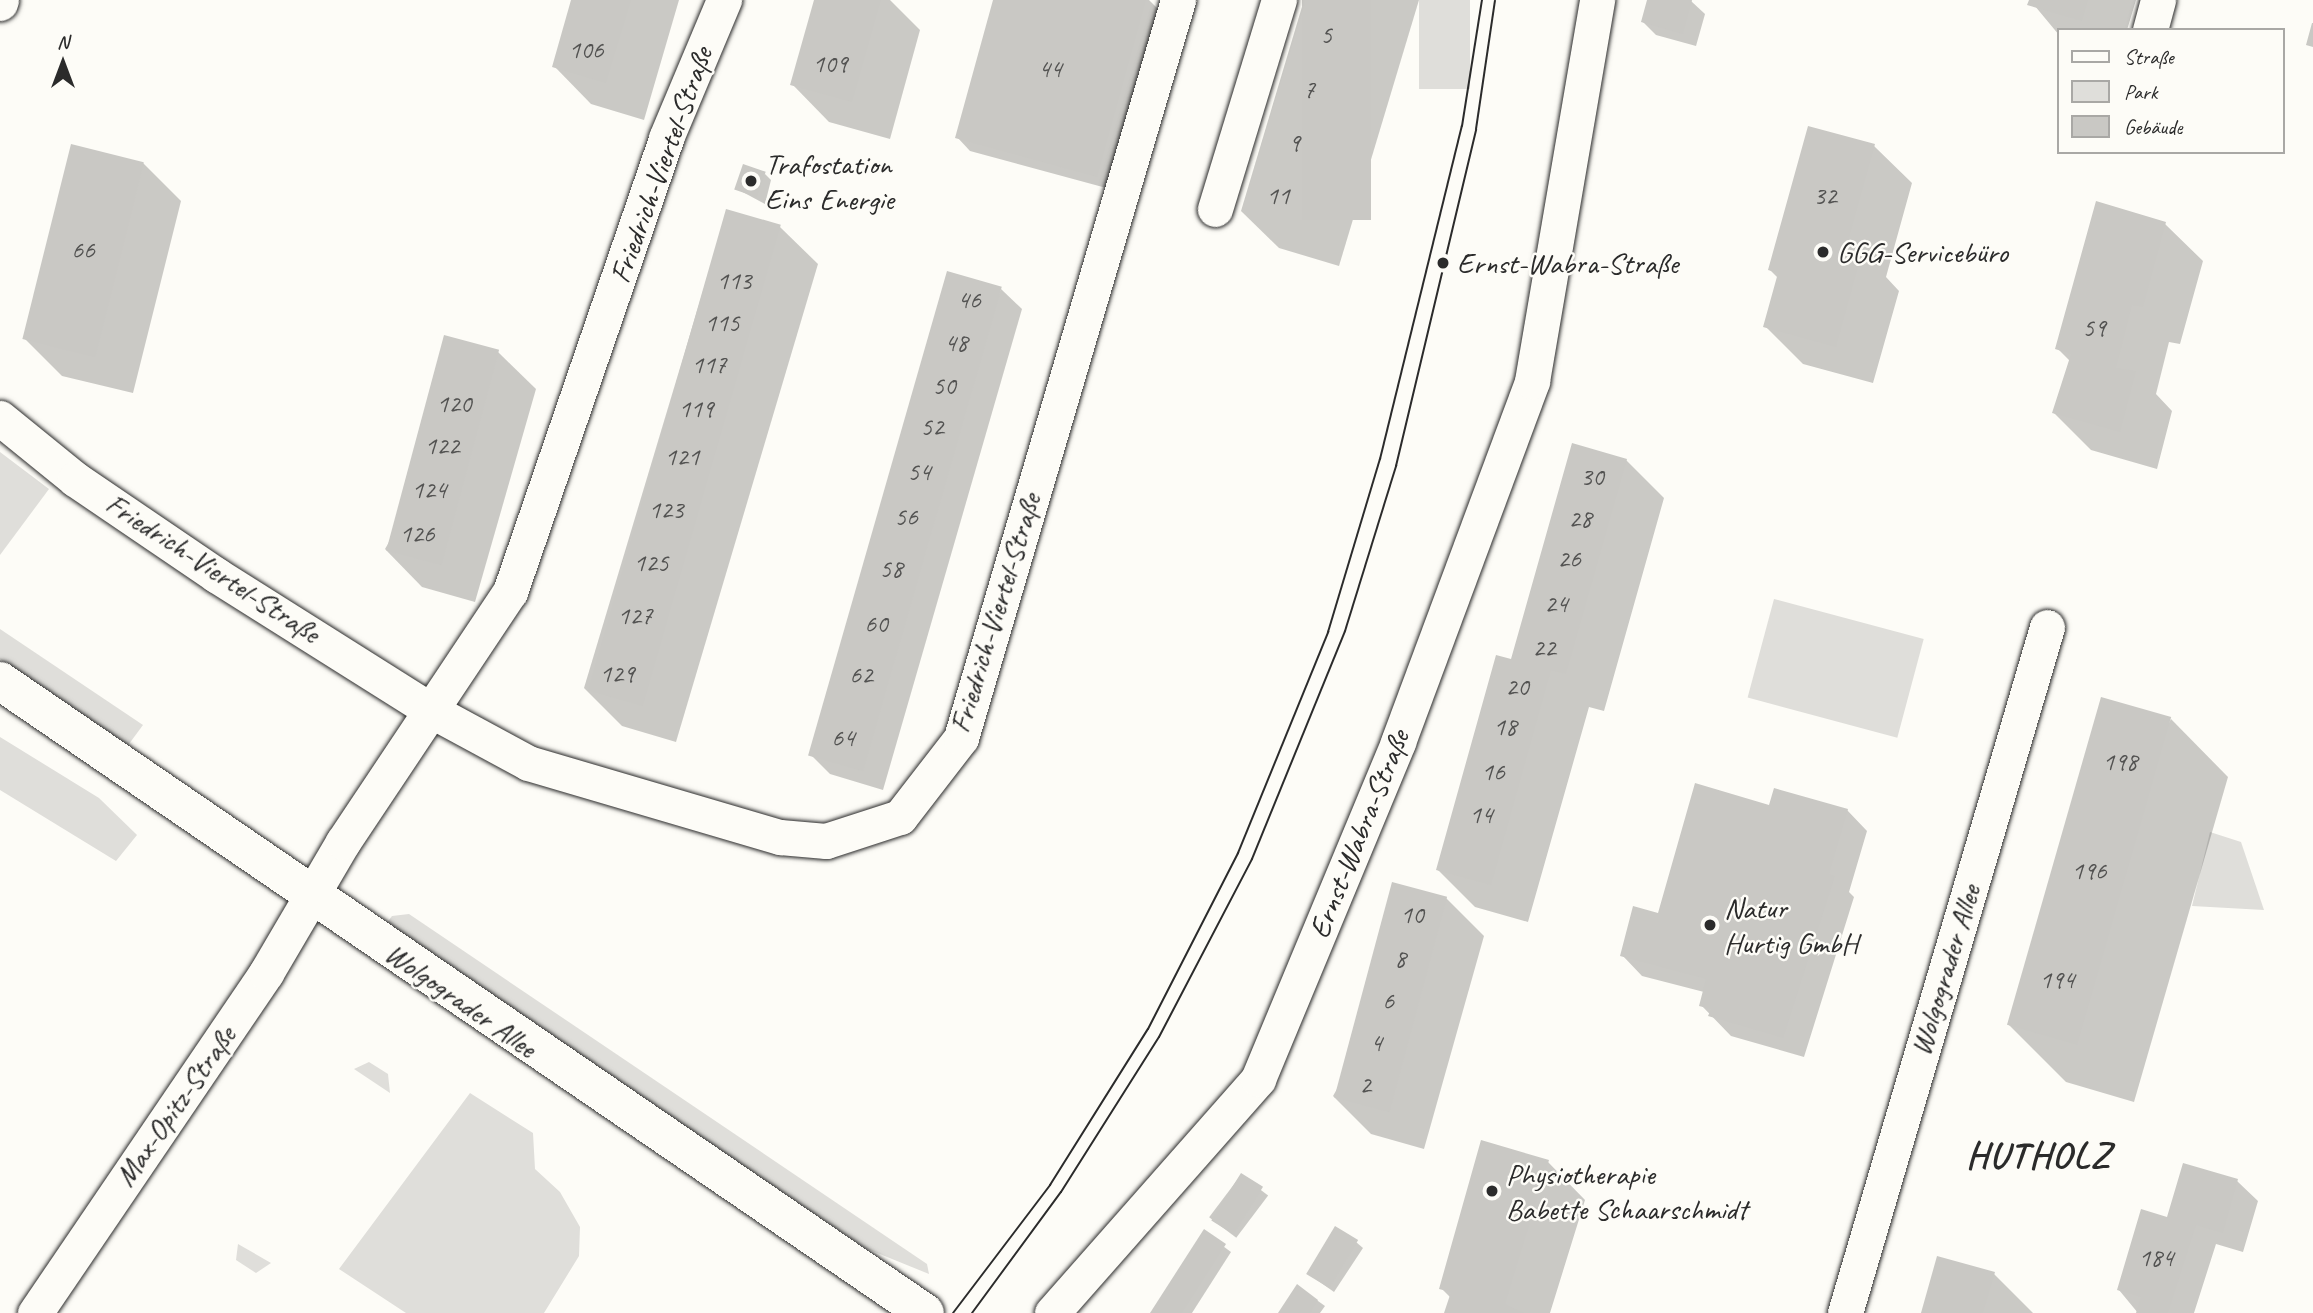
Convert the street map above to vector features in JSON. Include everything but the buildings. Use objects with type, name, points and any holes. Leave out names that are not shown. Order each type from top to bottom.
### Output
[{"type":"main road","name":"Wolgograder Allee","points":[[0,681],[309,896],[925,1313]]},
{"type":"street","name":"Friedrich-Viertel-Straße","points":[[309,896],[510,592],[666,138],[724,0]]},
{"type":"street","name":"Friedrich-Viertel-Straße","points":[[0,418],[75,479],[216,575],[432,712],[528,763],[780,837],[826,841],[900,817],[961,738],[1178,0]]},
{"type":"street","points":[[1215,209],[1279,0]]},
{"type":"street","name":"Ernst-Wabra-Straße","points":[[1052,1313],[1258,1079],[1384,778],[1532,381],[1597,0]]},
{"type":"street","points":[[2151,28],[2158,0]]},
{"type":"street","name":"Wolgograder Allee","points":[[1845,1313],[2047,627]]},
{"type":"street","name":"Max-Opitz-Straße","points":[[35,1313],[266,973],[309,896]]},
{"type":"green space","points":[[1419,0],[1470,0],[1470,89],[1419,89]]},
{"type":"green space","points":[[0,452],[49,489],[0,555]]},
{"type":"green space","points":[[1774,599],[1924,639],[1897,738],[1748,698]]},
{"type":"green space","points":[[0,629],[143,725],[126,748],[0,659]]},
{"type":"green space","points":[[0,737],[99,798],[137,835],[116,861],[0,790]]},
{"type":"green space","points":[[2210,832],[2241,842],[2264,910],[2192,906]]},
{"type":"green space","points":[[409,914],[927,1264],[929,1274],[865,1248],[386,924],[392,916]]},
{"type":"green space","points":[[369,1062],[388,1074],[390,1093],[354,1069]]},
{"type":"green space","points":[[470,1093],[533,1133],[535,1169],[560,1192],[580,1227],[579,1256],[544,1313],[406,1313],[339,1269]]},
{"type":"green space","points":[[238,1244],[271,1263],[256,1273],[236,1260]]},
{"type":"tram line","points":[[953,1313],[1050,1185],[1148,1029],[1238,853],[1328,632],[1380,459],[1462,126],[1482,0]]},
{"type":"tram line","points":[[972,1313],[1061,1192],[1159,1037],[1252,859],[1345,631],[1396,466],[1476,129],[1495,0]]},
{"type":"place","name":"Trafostation Eins Energie","points":[[751,181]]},
{"type":"place","name":"GGG-Servicebüro","points":[[1823,252]]},
{"type":"place","name":"Ernst-Wabra-Straße","points":[[1443,263]]},
{"type":"place","name":"Natur Hurtig GmbH","points":[[1710,925]]},
{"type":"place","name":"Physiotherapie Babette Schaarschmidt","points":[[1492,1191]]},
{"type":"district","name":"HUTHOLZ","points":[[2039,1155]]}]
